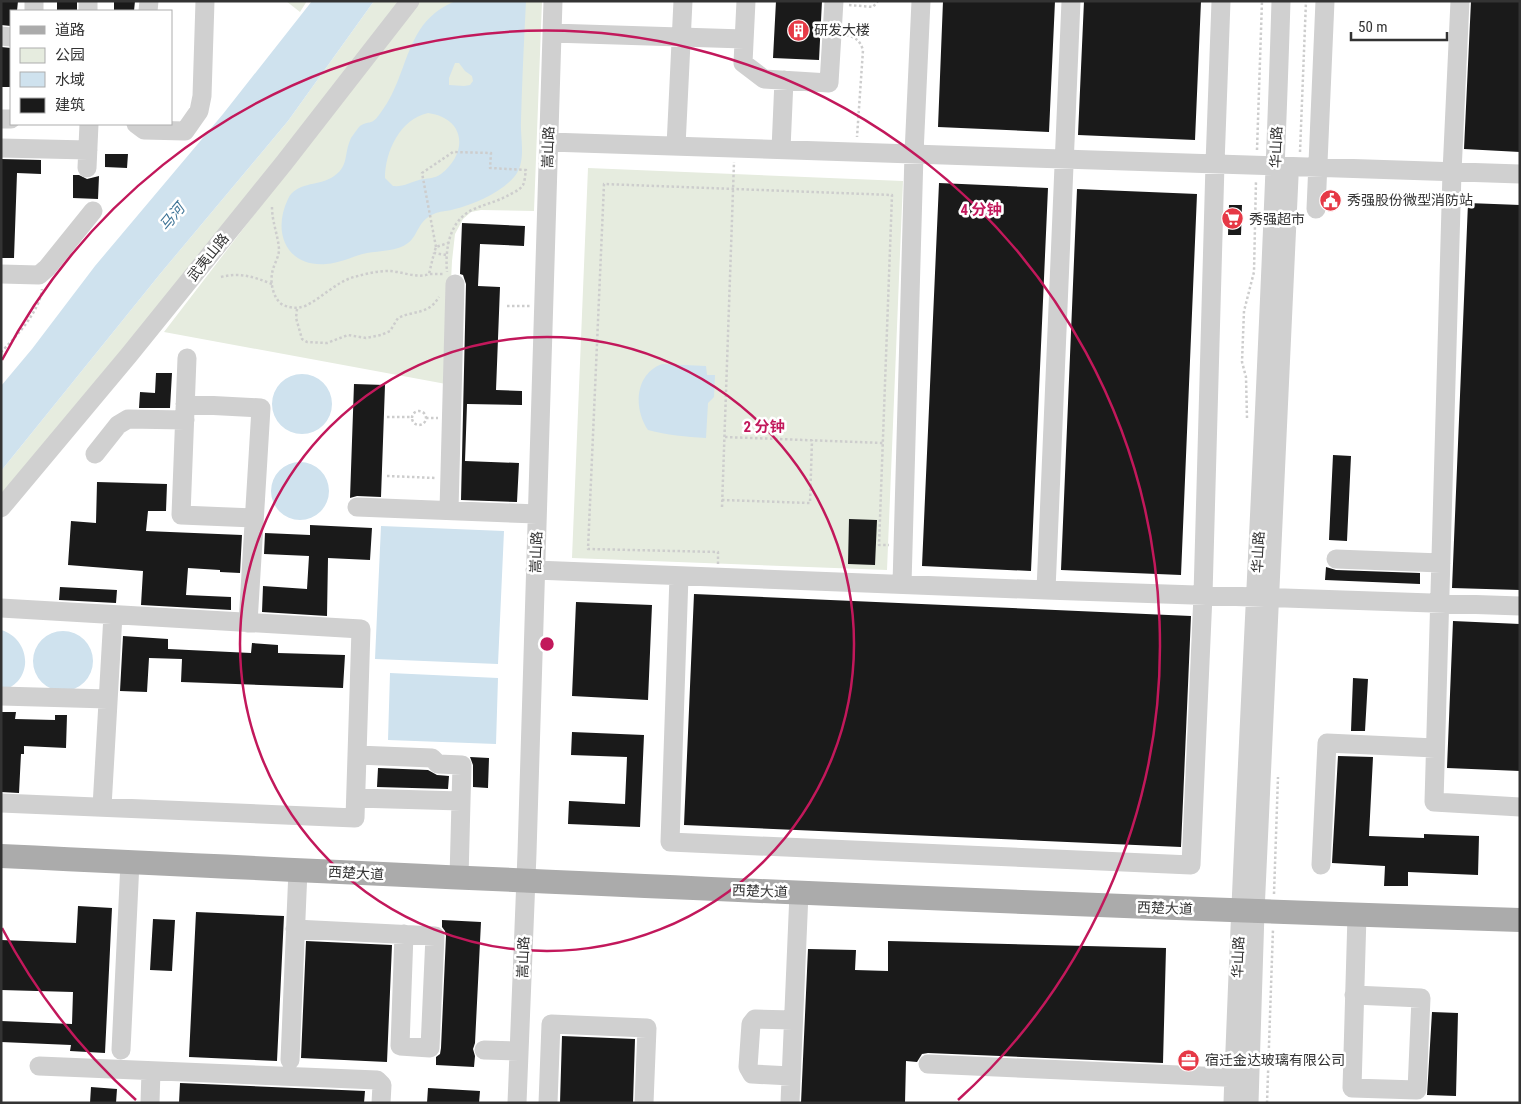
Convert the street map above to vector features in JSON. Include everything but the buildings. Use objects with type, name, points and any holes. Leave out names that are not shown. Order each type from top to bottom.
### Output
[{"type":"main road","name":"西楚大道","points":[[1,856],[799,893],[1520,920]]},
{"type":"street","points":[[183,123],[199,111],[202,96],[205,1]]},
{"type":"street","name":"武夷山路","points":[[1,508],[284,163],[410,1]]},
{"type":"street","name":"嵩山路","points":[[517,1103],[526,881],[553,1]]},
{"type":"street","points":[[676,146],[683,1]]},
{"type":"street","points":[[746,1],[743,63],[764,79],[829,83],[833,3]]},
{"type":"street","points":[[902,584],[914,154],[921,1]]},
{"type":"street","points":[[1046,590],[1071,1]]},
{"type":"street","points":[[679,576],[670,842],[1191,865],[1203,595],[1221,1]]},
{"type":"street","name":"华山路","points":[[1281,1],[1282,166]]},
{"type":"street","name":"华山路","points":[[1233,1103],[1241,1078],[1247,911],[1282,166],[1293,1]]},
{"type":"street","points":[[1316,209],[1325,1]]},
{"type":"street","points":[[1460,1],[1452,172],[1434,802],[1520,807]]},
{"type":"street","points":[[552,34],[744,39]]},
{"type":"street","points":[[781,149],[784,80]]},
{"type":"street","points":[[1,148],[87,159],[88,125]]},
{"type":"street","points":[[137,125],[144,130],[172,125]]},
{"type":"street","points":[[548,142],[1520,174]]},
{"type":"street","points":[[1,274],[39,275],[47,268],[92,211]]},
{"type":"street","points":[[448,289],[449,510]]},
{"type":"street","points":[[187,358],[181,515],[254,518]]},
{"type":"street","points":[[95,454],[118,425],[128,419],[185,412],[261,408],[248,622]]},
{"type":"street","points":[[357,507],[537,514]]},
{"type":"street","points":[[1336,559],[1441,563]]},
{"type":"street","points":[[536,570],[1520,606]]},
{"type":"street","points":[[1,608],[361,629],[355,818],[1,803]]},
{"type":"street","points":[[102,807],[113,615]]},
{"type":"street","points":[[1,696],[108,700]]},
{"type":"street","points":[[1321,865],[1327,743],[1435,748]]},
{"type":"street","points":[[357,755],[432,758],[438,764],[462,764],[459,878]]},
{"type":"street","points":[[356,798],[461,801]]},
{"type":"street","points":[[121,1050],[130,862]]},
{"type":"street","points":[[290,1060],[298,870]]},
{"type":"street","points":[[790,1103],[799,893]]},
{"type":"street","points":[[1354,995],[1421,998],[1418,1090],[1352,1088],[1354,995],[1356,915]]},
{"type":"street","points":[[295,929],[404,934],[435,936],[430,1048],[400,1046],[404,934]]},
{"type":"street","points":[[402,994],[432,996]]},
{"type":"street","points":[[791,1076],[752,1074],[748,1067],[750,1024],[754,1019],[794,1020]]},
{"type":"street","points":[[548,1103],[551,1024],[646,1028],[644,1103]]},
{"type":"street","points":[[484,1050],[519,1051]]},
{"type":"street","points":[[928,1064],[1241,1078]]},
{"type":"street","points":[[39,1066],[376,1080],[382,1085],[381,1103]]},
{"type":"street","points":[[150,1103],[152,1071]]},
{"type":"street","name":"华山路","points":[[1241,1078],[1248,1103]]},
{"type":"path","points":[[862,1],[862,6]]},
{"type":"path","points":[[833,3],[872,6],[878,1]]},
{"type":"path","points":[[832,34],[853,36],[860,42],[863,50],[856,152]]},
{"type":"path","points":[[722,507],[734,148]]},
{"type":"path","points":[[272,207],[278,255],[271,275],[272,284],[276,298],[280,303],[297,309],[307,305],[350,278],[365,274],[388,271],[420,276],[448,274],[446,255],[448,243],[452,233],[466,214],[515,192],[524,184],[526,170],[490,168],[491,153],[453,152],[422,173],[436,247],[429,274]]},
{"type":"path","points":[[717,578],[718,552],[588,549],[604,184],[892,195],[880,545],[903,546]]},
{"type":"path","points":[[436,247],[448,243]]},
{"type":"path","points":[[434,254],[446,255]]},
{"type":"path","points":[[221,277],[237,274],[250,276],[272,284]]},
{"type":"path","points":[[1,352],[13,341],[39,302],[42,286],[39,275]]},
{"type":"path","points":[[297,309],[296,318],[302,338],[307,342],[327,343],[344,336],[366,338],[390,331],[398,318],[419,313],[433,306],[448,289]]},
{"type":"path","points":[[507,306],[544,307]]},
{"type":"path","points":[[418,410],[422,411],[426,418],[423,424],[418,425],[414,424],[411,417],[418,410]]},
{"type":"path","points":[[387,417],[411,417]]},
{"type":"path","points":[[724,436],[883,443]]},
{"type":"path","points":[[722,500],[810,503],[812,440]]},
{"type":"path","points":[[387,476],[450,478]]},
{"type":"green space","points":[[286,1],[307,1],[300,12]]},
{"type":"green space","points":[[374,1],[404,1],[1,500],[1,471],[160,274],[288,121]]},
{"type":"green space","points":[[418,1],[542,1],[534,211],[481,210],[471,212],[463,219],[455,234],[446,384],[164,332]]},
{"type":"green space","points":[[588,168],[903,181],[887,570],[572,558]]},
{"type":"water","name":"马河","points":[[312,1],[374,1],[288,121],[160,274],[1,471],[1,386],[32,349],[95,266],[223,114]]},
{"type":"water","points":[[456,1],[526,1],[522,76],[522,154],[517,173],[505,186],[489,196],[463,207],[438,212],[430,216],[422,223],[412,240],[404,246],[326,264],[301,260],[292,253],[282,235],[283,211],[288,199],[301,187],[325,181],[341,170],[351,138],[360,126],[372,122],[379,115],[397,83],[416,36],[438,10]],"holes":[[[455,63],[459,63],[472,76],[473,81],[470,85],[449,85],[449,78]],[[428,113],[440,116],[450,122],[456,129],[459,137],[456,156],[439,176],[393,186],[385,178],[391,148],[402,129],[409,122],[418,116]]]},
{"type":"water","points":[[662,364],[706,366],[707,375],[715,375],[714,397],[708,403],[706,438],[677,436],[648,430],[640,412],[639,392],[646,375]]},
{"type":"water","points":[[302,374],[318,379],[323,383],[327,388],[332,404],[327,420],[323,425],[318,429],[302,434],[286,429],[281,425],[277,420],[272,404],[277,388],[281,383],[286,379]]},
{"type":"water","points":[[294,462],[306,462],[321,470],[329,485],[329,497],[321,512],[306,520],[294,520],[279,512],[271,497],[271,485],[279,470]]},
{"type":"water","points":[[381,526],[504,531],[498,664],[375,659]]},
{"type":"water","points":[[1,630],[9,633],[20,644],[25,659],[25,666],[18,681],[1,692]]},
{"type":"water","points":[[63,631],[79,636],[84,640],[88,645],[93,661],[88,677],[84,682],[79,686],[63,691],[47,686],[42,682],[38,677],[33,661],[38,645],[42,640],[47,636]]},
{"type":"water","points":[[390,673],[498,678],[496,744],[388,740]]},
{"type":"place","name":"研发大楼","points":[[798,30]]},
{"type":"place","name":"秀强股份微型消防站","points":[[1331,200]]},
{"type":"place","name":"秀强超市","points":[[1233,219]]},
{"type":"place","name":"宿迁金达玻璃有限公司","points":[[1189,1060]]}]
